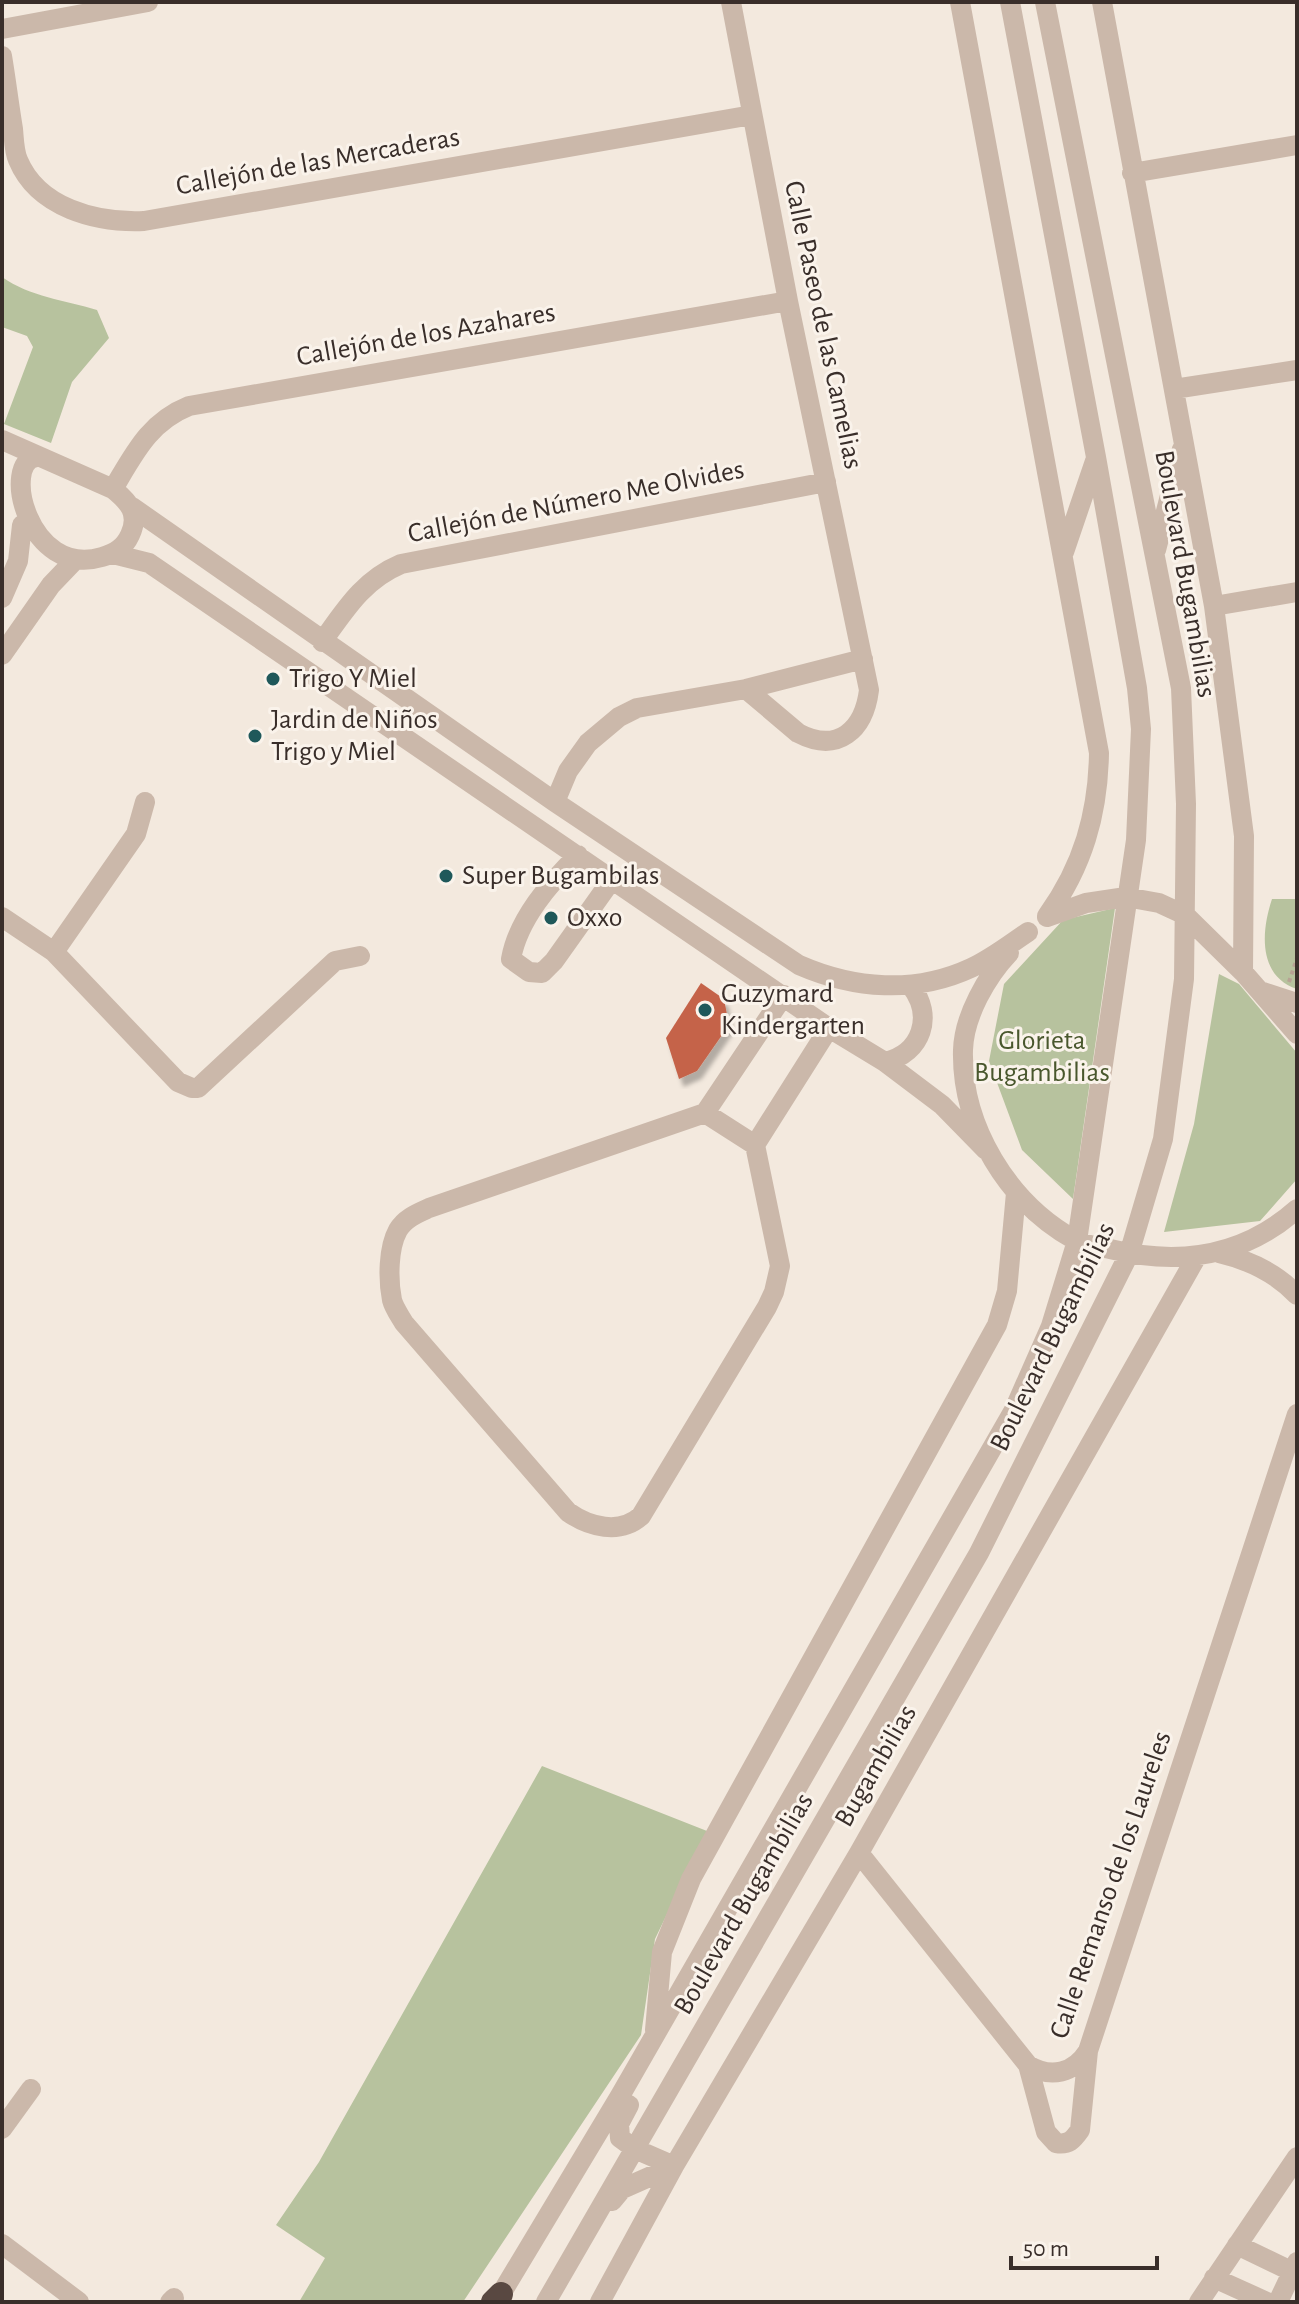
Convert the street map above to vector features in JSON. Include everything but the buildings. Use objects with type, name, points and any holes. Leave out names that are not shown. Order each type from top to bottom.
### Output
[{"type":"street","points":[[2,29],[148,2]]},
{"type":"street","name":"Calle Paseo de las Camelias","points":[[731,2],[788,301],[869,679],[868,700],[858,724],[849,734],[828,741],[807,738],[746,689]]},
{"type":"street","points":[[960,2],[1099,753],[1096,807],[1082,856],[1072,877],[1047,916],[992,971],[974,1006],[963,1046],[969,1100],[986,1150]]},
{"type":"street","name":"Boulevard Bugambilias","points":[[497,2299],[650,2044],[1014,1410],[1051,1326],[1077,1241],[1136,840],[1141,729],[1137,688],[1096,457],[1010,2]]},
{"type":"street","name":"Boulevard Bugambilias","points":[[546,2302],[979,1553],[1129,1254],[1163,1139],[1184,979],[1186,804],[1181,688],[1045,2]]},
{"type":"street","name":"Boulevard Bugambilias","points":[[1102,2],[1214,606],[1244,836],[1243,972]]},
{"type":"street","name":"Callejón de las Mercaderas","points":[[2,56],[17,158],[29,179],[55,201],[70,209],[88,216],[125,222],[752,115]]},
{"type":"street","points":[[1132,173],[1297,145]]},
{"type":"street","name":"Callejón de los Azahares","points":[[113,489],[154,426],[189,406],[788,301]]},
{"type":"street","points":[[1174,389],[1297,370]]},
{"type":"street","points":[[2,440],[113,489],[132,507],[322,642],[799,965],[823,975],[859,982],[911,986],[972,968],[1028,932]]},
{"type":"street","points":[[1155,554],[1184,443]]},
{"type":"street","points":[[37,457],[22,460],[10,470],[4,492],[22,525],[49,552],[74,561],[113,554],[149,563],[829,1028],[885,1062],[942,1105],[986,1150],[1016,1193],[1050,1223],[1077,1241],[1129,1254],[1197,1256],[1219,1253],[1254,1240],[1297,1209]]},
{"type":"street","points":[[1063,556],[1096,457]]},
{"type":"street","name":"Callejón de Número Me Olvides","points":[[322,642],[366,585],[376,576],[401,564],[826,482]]},
{"type":"street","points":[[113,554],[130,536],[132,507]]},
{"type":"street","points":[[2,598],[18,561],[22,525]]},
{"type":"street","points":[[2,655],[51,585],[74,561]]},
{"type":"street","points":[[1214,606],[1297,592]]},
{"type":"street","points":[[555,802],[577,756],[602,729],[637,708],[746,689],[863,659]]},
{"type":"street","points":[[54,952],[136,834],[145,802]]},
{"type":"street","points":[[578,855],[543,893],[514,944],[511,959],[529,972],[542,973],[554,961],[613,878]]},
{"type":"street","points":[[1047,916],[1086,903],[1126,897],[1159,903],[1185,915],[1243,972],[1297,1034]]},
{"type":"street","points":[[2,917],[54,952],[178,1082],[192,1088],[198,1088],[335,961],[360,956]]},
{"type":"street","points":[[885,1062],[911,1049],[922,1032],[924,1013],[911,986]]},
{"type":"street","points":[[1258,990],[1297,1003]]},
{"type":"street","points":[[784,995],[705,1113],[420,1212],[398,1229],[390,1266],[393,1303],[404,1323],[568,1512],[580,1521],[621,1527],[641,1516],[767,1307],[780,1266],[755,1145],[829,1028]]},
{"type":"street","points":[[705,1113],[755,1145]]},
{"type":"street","name":"Boulevard Bugambilias","points":[[650,2044],[662,1952],[691,1879],[997,1325],[1007,1291],[1016,1193]]},
{"type":"street","points":[[1219,1253],[1268,1271],[1297,1295]]},
{"type":"street","name":"Bugambilias","points":[[600,2302],[674,2166],[859,1853],[1197,1256]]},
{"type":"street","name":"Calle Remanso de los Laureles","points":[[859,1853],[1028,2065],[1045,2073],[1064,2072],[1074,2067],[1088,2051],[1297,1414]]},
{"type":"street","points":[[650,2044],[639,2081],[618,2129],[620,2138],[635,2149],[674,2166]]},
{"type":"street","points":[[1028,2065],[1046,2132],[1056,2143],[1065,2144],[1074,2140],[1080,2130],[1088,2051]]},
{"type":"street","points":[[2,2129],[31,2089]]},
{"type":"street","points":[[1199,2302],[1297,2157]]},
{"type":"street","points":[[596,2220],[622,2189],[674,2166]]},
{"type":"street","points":[[2,2244],[79,2302]]},
{"type":"street","points":[[1237,2245],[1296,2269],[1278,2302]]},
{"type":"street","points":[[1214,2278],[1267,2302]]},
{"type":"green space","points":[[2,277],[36,294],[97,310],[109,338],[72,382],[51,443],[4,424],[33,347],[27,336],[2,327]]},
{"type":"green space","points":[[1272,899],[1297,899],[1297,989],[1284,983],[1269,964],[1265,939]]},
{"type":"green space","name":"Glorieta Bugambilias","points":[[1115,908],[1073,1199],[1022,1150],[989,1061],[1004,984],[1063,920]]},
{"type":"green space","points":[[1219,974],[1239,984],[1297,1053],[1297,1179],[1260,1221],[1164,1232],[1194,1124]]},
{"type":"green space","points":[[542,1766],[707,1831],[655,1939],[641,2035],[463,2302],[299,2302],[325,2258],[276,2225],[319,2162]]},
{"type":"place","name":"Trigo Y Miel","points":[[273,679]]},
{"type":"place","name":"Jardin de Niños Trigo y Miel","points":[[255,736]]},
{"type":"place","name":"Super Bugambilas","points":[[446,876]]},
{"type":"place","name":"Oxxo","points":[[551,918]]},
{"type":"place","name":"Guzymard Kindergarten","points":[[705,1010]]}]
